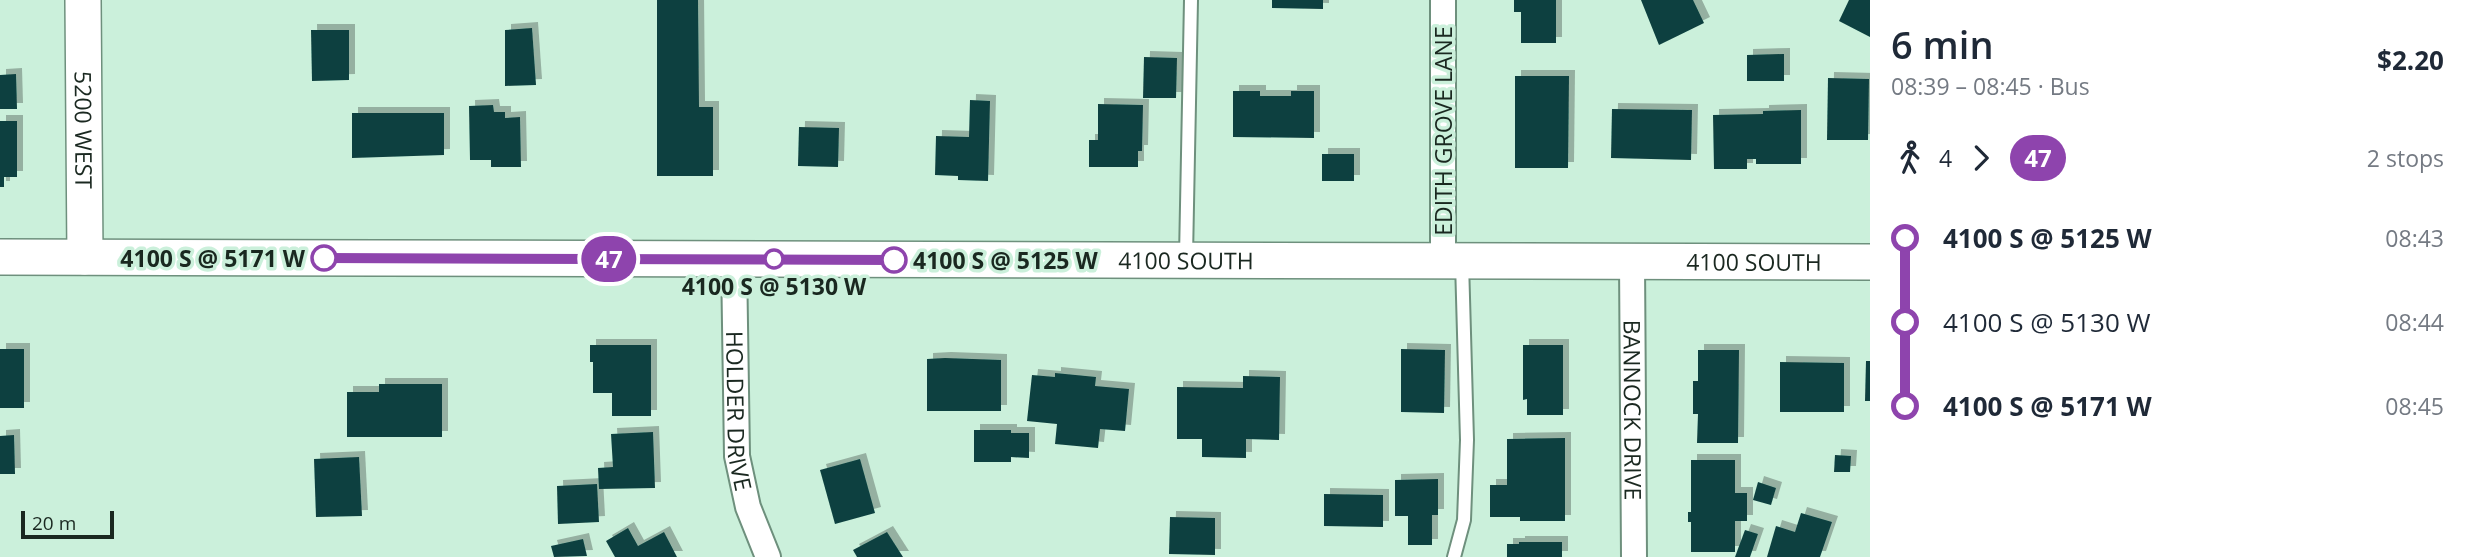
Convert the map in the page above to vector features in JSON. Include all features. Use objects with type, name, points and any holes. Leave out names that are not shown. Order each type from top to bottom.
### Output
[{"type":"main road","name":"5200 WEST","points":[[83,0],[85,257]]},
{"type":"main road","name":"4100 SOUTH","points":[[0,257],[1870,262]]},
{"type":"street","name":"EDITH GROVE LANE","points":[[1443,0],[1453,261]]},
{"type":"street","name":"HOLDER DRIVE","points":[[734,259],[737,456],[748,507],[768,557]]},
{"type":"street","name":"BANNOCK DRIVE","points":[[1632,261],[1634,557]]},
{"type":"lane","points":[[1186,260],[1191,0]]},
{"type":"lane","points":[[1453,261],[1466,453],[1464,520],[1454,557]]},
{"type":"building","points":[[657,0],[698,0],[699,107],[713,107],[713,176],[657,176]]},
{"type":"building","points":[[1272,0],[1323,0],[1323,9],[1272,8]]},
{"type":"building","points":[[1514,0],[1556,0],[1556,43],[1521,43],[1521,12],[1514,12]]},
{"type":"building","points":[[1641,0],[1693,0],[1704,23],[1659,45]]},
{"type":"building","points":[[1849,0],[1870,0],[1870,37],[1839,21]]},
{"type":"building","points":[[532,28],[536,85],[505,86],[505,30]]},
{"type":"building","points":[[311,30],[349,30],[349,80],[312,81]]},
{"type":"building","points":[[1784,54],[1784,81],[1747,81],[1747,55]]},
{"type":"building","points":[[1144,57],[1177,58],[1176,98],[1143,98]]},
{"type":"building","points":[[16,74],[17,109],[0,109],[0,75]]},
{"type":"building","points":[[1515,76],[1569,76],[1568,168],[1515,168]]},
{"type":"building","points":[[1828,78],[1869,79],[1868,140],[1827,140]]},
{"type":"building","points":[[1233,91],[1260,91],[1260,96],[1291,96],[1291,91],[1314,91],[1314,138],[1233,137]]},
{"type":"building","points":[[970,100],[990,101],[988,181],[958,180],[958,176],[935,175],[936,136],[969,137]]},
{"type":"building","points":[[1098,104],[1143,105],[1142,151],[1138,151],[1138,167],[1089,167],[1089,140],[1098,140]]},
{"type":"building","points":[[493,105],[494,112],[505,112],[505,118],[520,117],[521,167],[491,167],[491,160],[470,160],[469,106]]},
{"type":"building","points":[[1612,109],[1692,110],[1691,160],[1611,158]]},
{"type":"building","points":[[1801,110],[1801,164],[1756,164],[1756,159],[1747,159],[1747,169],[1714,169],[1713,115]]},
{"type":"building","points":[[352,113],[444,113],[444,155],[352,158]]},
{"type":"building","points":[[0,121],[17,121],[17,177],[4,177],[4,187],[0,187]]},
{"type":"building","points":[[799,127],[839,128],[838,167],[798,166]]},
{"type":"building","points":[[1322,154],[1354,154],[1354,181],[1322,181]]},
{"type":"building","points":[[590,345],[651,345],[651,416],[612,416],[612,393],[593,393]]},
{"type":"building","points":[[1523,345],[1563,345],[1563,415],[1527,415],[1527,399],[1523,400]]},
{"type":"building","points":[[0,349],[24,349],[24,408],[0,408]]},
{"type":"building","points":[[1401,349],[1445,350],[1444,413],[1401,412]]},
{"type":"building","points":[[1698,350],[1739,350],[1738,443],[1697,443],[1698,414],[1693,414],[1693,381],[1698,381]]},
{"type":"building","points":[[927,359],[1001,360],[1001,411],[927,411]]},
{"type":"building","points":[[1866,361],[1870,361],[1870,401],[1865,401]]},
{"type":"building","points":[[1780,362],[1844,363],[1844,412],[1780,412]]},
{"type":"building","points":[[1055,373],[1096,377],[1095,386],[1129,389],[1125,431],[1100,429],[1098,448],[1055,444],[1057,424],[1027,421],[1032,375],[1055,377]]},
{"type":"building","points":[[1243,376],[1280,377],[1279,440],[1246,439],[1246,458],[1202,457],[1202,439],[1177,439],[1177,387],[1243,388]]},
{"type":"building","points":[[379,384],[442,384],[442,437],[347,437],[347,392],[379,392]]},
{"type":"building","points":[[974,430],[1029,433],[1029,458],[1011,457],[1011,462],[974,462]]},
{"type":"building","points":[[653,432],[655,488],[599,489],[598,468],[613,467],[611,434]]},
{"type":"building","points":[[14,435],[15,474],[0,474],[0,436]]},
{"type":"building","points":[[1565,438],[1565,521],[1520,521],[1520,517],[1490,517],[1490,485],[1507,485],[1507,439]]},
{"type":"building","points":[[1835,455],[1851,456],[1850,472],[1834,472]]},
{"type":"building","points":[[359,457],[362,516],[316,517],[314,459]]},
{"type":"building","points":[[860,459],[875,513],[835,524],[820,470]]},
{"type":"building","points":[[1691,460],[1735,460],[1735,493],[1747,493],[1747,521],[1735,521],[1735,552],[1691,552],[1691,522],[1688,522],[1688,512],[1691,512]]},
{"type":"building","points":[[1438,479],[1438,515],[1432,515],[1432,545],[1408,545],[1408,516],[1395,516],[1395,480]]},
{"type":"building","points":[[1758,482],[1776,488],[1771,505],[1753,500]]},
{"type":"building","points":[[597,484],[599,522],[558,524],[557,486]]},
{"type":"building","points":[[1324,494],[1383,495],[1383,527],[1324,526]]},
{"type":"building","points":[[1801,513],[1832,522],[1820,557],[1767,557],[1776,526],[1795,532]]},
{"type":"building","points":[[1170,517],[1215,518],[1215,555],[1169,554]]},
{"type":"building","points":[[628,528],[638,546],[664,532],[677,557],[615,557],[606,541]]},
{"type":"building","points":[[1745,530],[1758,534],[1750,557],[1735,557]]},
{"type":"building","points":[[887,532],[903,557],[857,557],[853,550]]},
{"type":"building","points":[[583,539],[587,556],[554,557],[551,546]]},
{"type":"building","points":[[1562,542],[1562,557],[1507,557],[1507,544]]},
{"type":"bus line","name":"47","points":[[324,258],[894,260]]},
{"type":"place","name":"4100 S @ 5171 W","points":[[324,258]]},
{"type":"place","name":"4100 S @ 5130 W","points":[[774,259]]},
{"type":"place","name":"4100 S @ 5125 W","points":[[894,260]]}]
